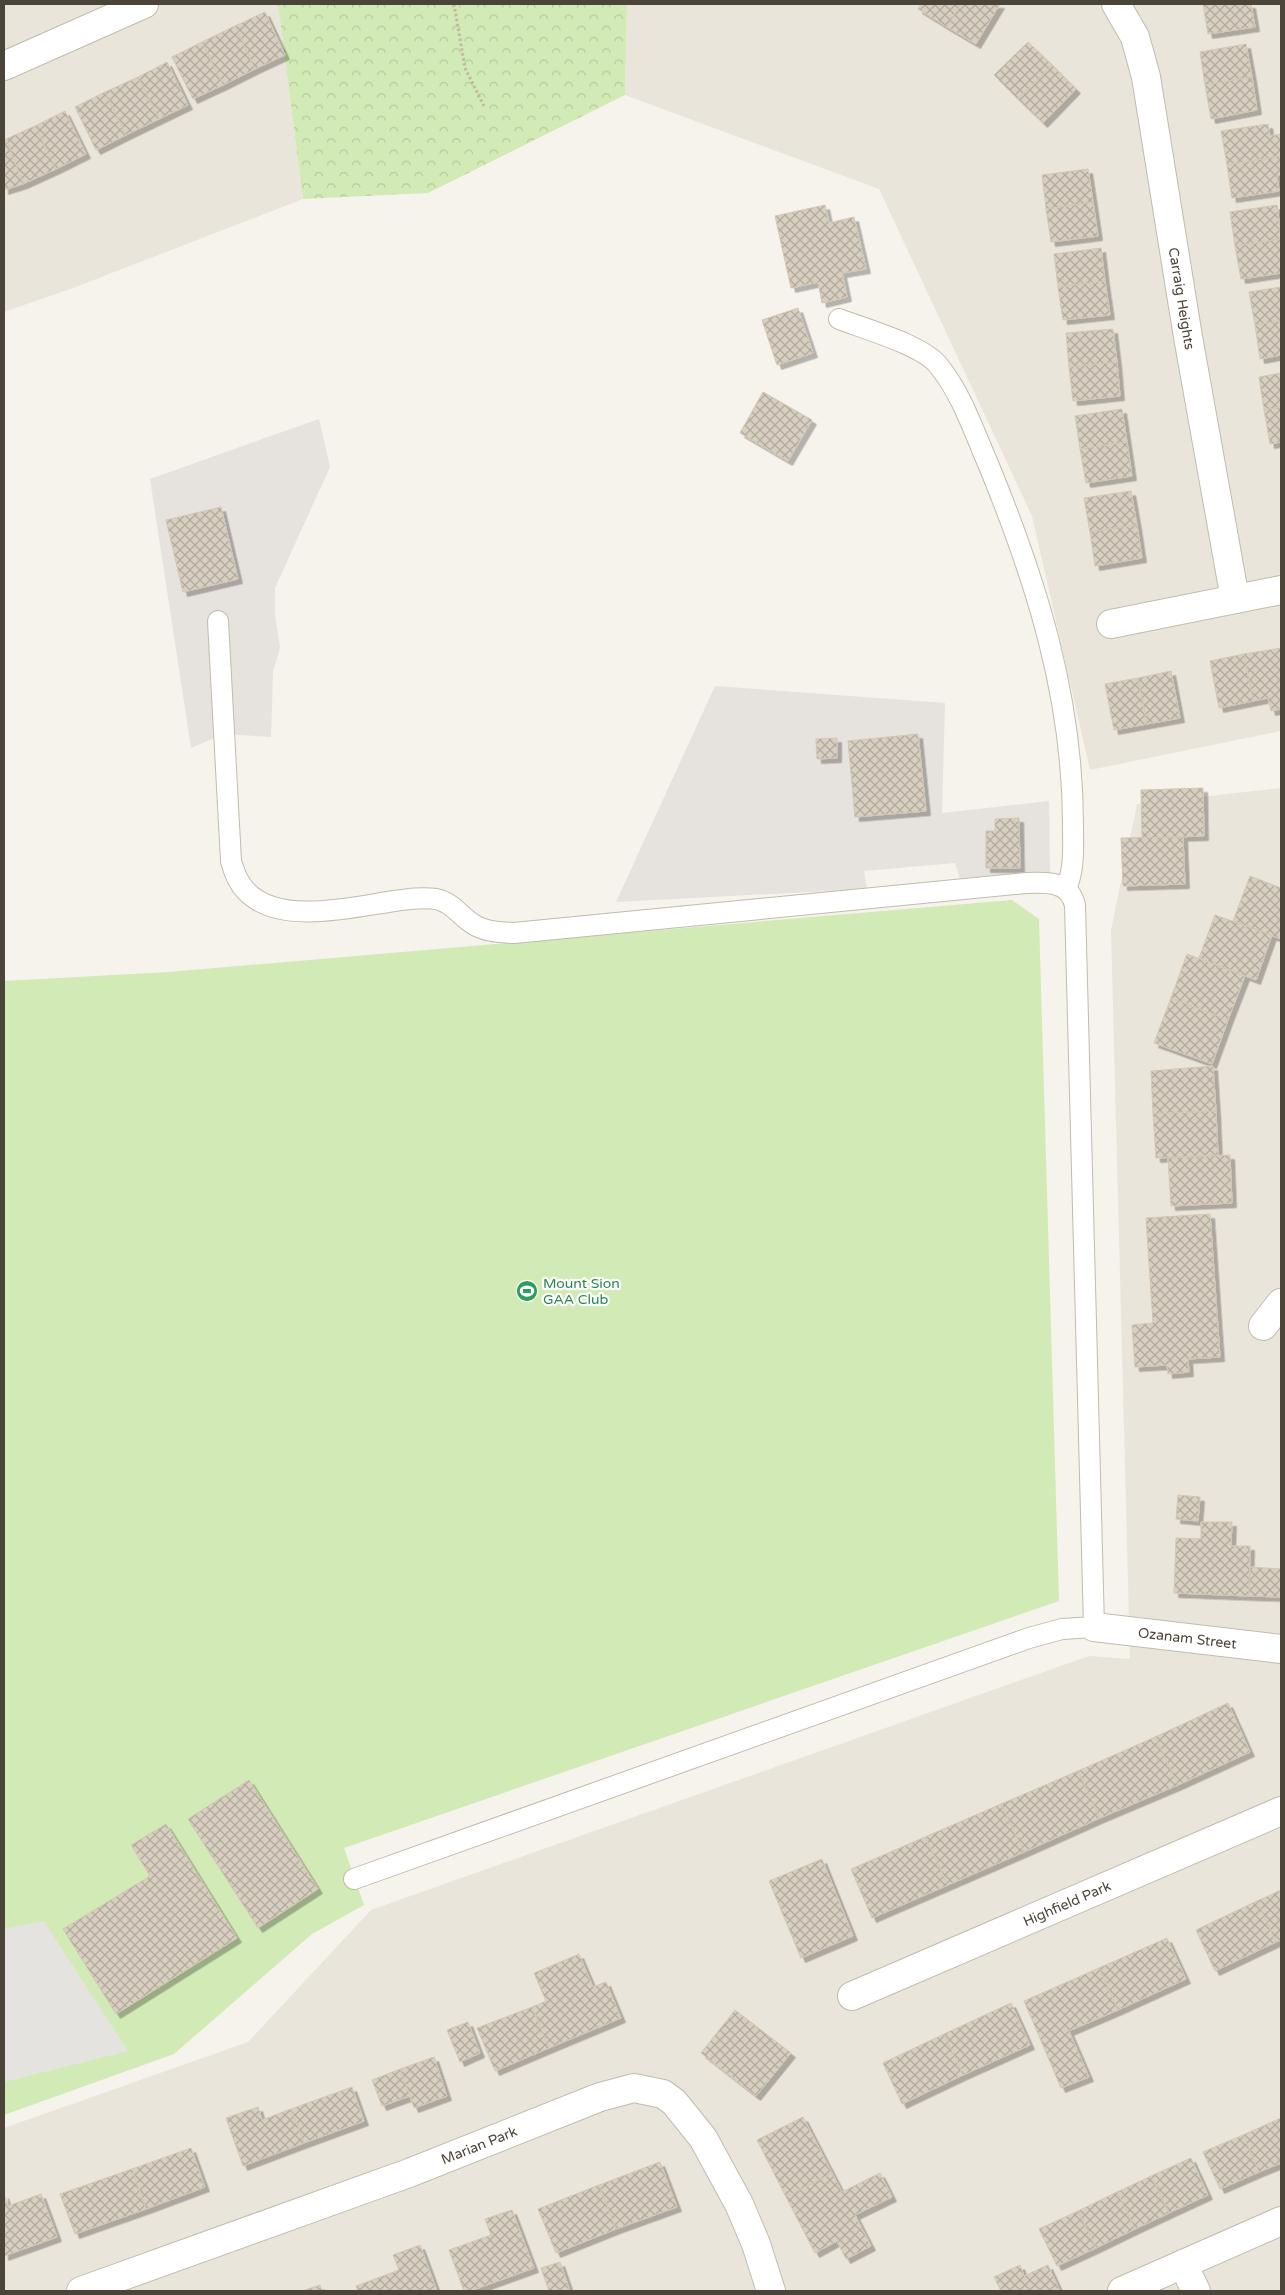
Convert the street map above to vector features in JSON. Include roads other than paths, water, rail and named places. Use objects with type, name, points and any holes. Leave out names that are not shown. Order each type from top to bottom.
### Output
[{"type":"street","points":[[4,66],[144,4]]},
{"type":"street","name":"Carraig Heights","points":[[1116,4],[1135,37],[1146,77],[1188,337],[1236,599]]},
{"type":"street","points":[[1111,624],[1281,590]]},
{"type":"street","points":[[1263,1326],[1281,1303]]},
{"type":"street","name":"Ozanam Street","points":[[1094,1627],[1281,1649]]},
{"type":"street","name":"Highfield Park","points":[[852,1996],[1281,1811]]},
{"type":"street","name":"Marian Park","points":[[81,2291],[409,2173],[600,2097],[634,2088],[657,2092],[674,2102],[703,2138],[739,2204],[756,2244],[771,2291]]},
{"type":"street","points":[[1122,2291],[1281,2221]]},
{"type":"street","points":[[1183,2264],[1196,2291]]},
{"type":"lane","points":[[839,319],[922,351],[937,363],[954,387],[1011,521],[1053,656],[1067,728],[1073,807],[1073,863],[1066,888]]},
{"type":"lane","points":[[218,621],[230,861],[236,878],[247,892],[262,902],[283,909],[318,911],[409,899],[434,899],[451,905],[480,928],[514,933],[1026,883],[1052,883],[1066,888],[1073,899],[1076,919],[1094,1627],[1062,1629],[1029,1638],[354,1879]]},
{"type":"place","name":"Mount Sion GAA Club","points":[[527,1291]]}]
